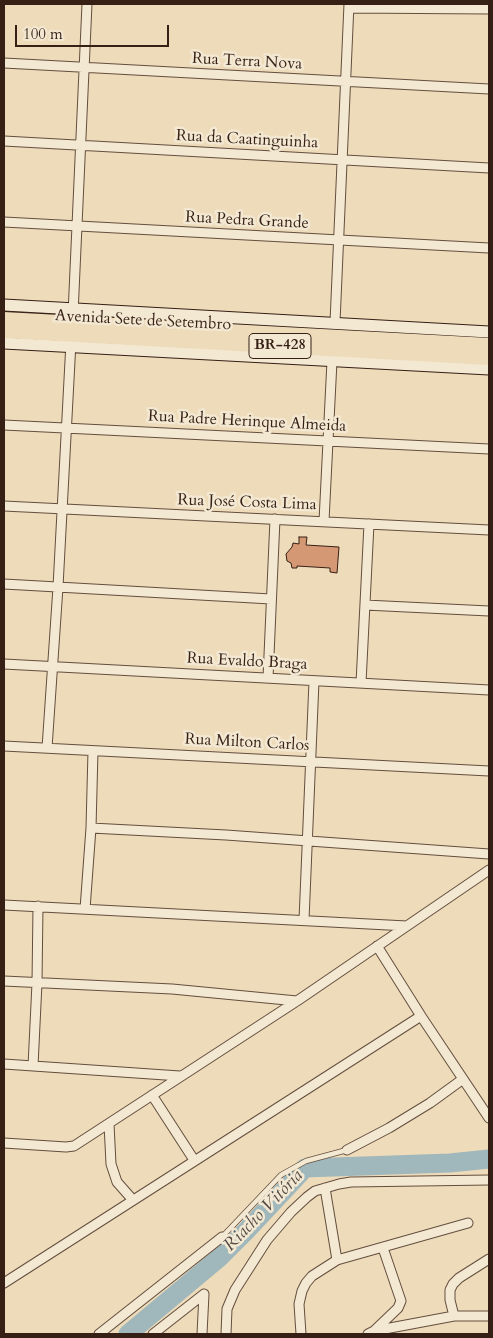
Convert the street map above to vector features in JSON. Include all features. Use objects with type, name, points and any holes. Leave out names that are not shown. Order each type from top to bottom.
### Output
[{"type":"highway","name":"Avenida Sete de Setembro","points":[[4,319],[72,328],[489,358]]},
{"type":"highway","name":"Avenida Sete de Setembro","points":[[4,331],[72,328],[489,345]]},
{"type":"main road","name":"Avenida Sete de Setembro","points":[[4,305],[72,328],[332,361],[489,369]]},
{"type":"main road","name":"Avenida Sete de Setembro","points":[[4,342],[72,328],[335,322],[489,332]]},
{"type":"street","points":[[47,748],[72,328],[87,4]]},
{"type":"street","points":[[335,322],[349,6],[489,9]]},
{"type":"street","name":"Rua Terra Nova","points":[[4,64],[489,89]]},
{"type":"street","name":"Rua da Caatinguinha","points":[[4,141],[489,168]]},
{"type":"street","name":"Rua Pedra Grande","points":[[4,222],[489,248]]},
{"type":"street","points":[[324,521],[332,361]]},
{"type":"street","name":"Rua Padre Herinque Almeida","points":[[4,425],[489,450]]},
{"type":"street","name":"Rua José Costa Lima","points":[[4,506],[489,530]]},
{"type":"street","points":[[268,678],[275,520]]},
{"type":"street","points":[[360,683],[369,524]]},
{"type":"street","points":[[4,584],[271,599]]},
{"type":"street","points":[[365,605],[489,611]]},
{"type":"street","name":"Rua Evaldo Braga","points":[[4,664],[489,690]]},
{"type":"street","points":[[304,920],[314,680]]},
{"type":"street","name":"Rua Milton Carlos","points":[[4,746],[489,771]]},
{"type":"street","points":[[85,909],[91,828],[93,751]]},
{"type":"street","points":[[91,828],[489,854]]},
{"type":"street","points":[[4,1143],[74,1146],[297,1001],[489,870]]},
{"type":"street","points":[[4,905],[407,926]]},
{"type":"street","points":[[32,1066],[37,983],[38,906]]},
{"type":"street","points":[[377,946],[489,1118]]},
{"type":"street","points":[[4,981],[172,988],[297,1001]]},
{"type":"street","points":[[4,1283],[421,1016]]},
{"type":"street","points":[[4,1064],[180,1076]]},
{"type":"street","points":[[347,1150],[389,1128],[430,1103],[463,1079]]},
{"type":"street","points":[[152,1095],[194,1160]]},
{"type":"street","points":[[109,1124],[111,1164],[117,1182],[132,1200]]},
{"type":"street","points":[[226,1334],[228,1309],[231,1299],[267,1240],[302,1201],[315,1191],[351,1182],[489,1180]]},
{"type":"street","points":[[325,1188],[337,1260]]},
{"type":"street","points":[[301,1334],[299,1304],[306,1283],[312,1276],[337,1260],[468,1223]]},
{"type":"street","points":[[99,1334],[222,1237]]},
{"type":"street","points":[[371,1332],[398,1308],[401,1301],[383,1248]]},
{"type":"street","points":[[454,1316],[450,1300],[450,1290],[453,1284],[459,1278],[489,1259]]},
{"type":"street","points":[[152,1334],[204,1294],[202,1334]]},
{"type":"street","points":[[371,1332],[454,1316],[489,1316]]},
{"type":"lane","points":[[222,1237],[281,1175],[306,1161],[347,1150]]},
{"type":"building","points":[[299,537],[307,537],[306,545],[339,547],[337,573],[330,572],[330,568],[297,566],[297,568],[292,568],[291,563],[287,561],[286,554],[293,543],[299,544]]},
{"type":"waterway","name":"Riacho Vitória","points":[[128,1334],[219,1258],[305,1168],[450,1163],[489,1159]]}]
